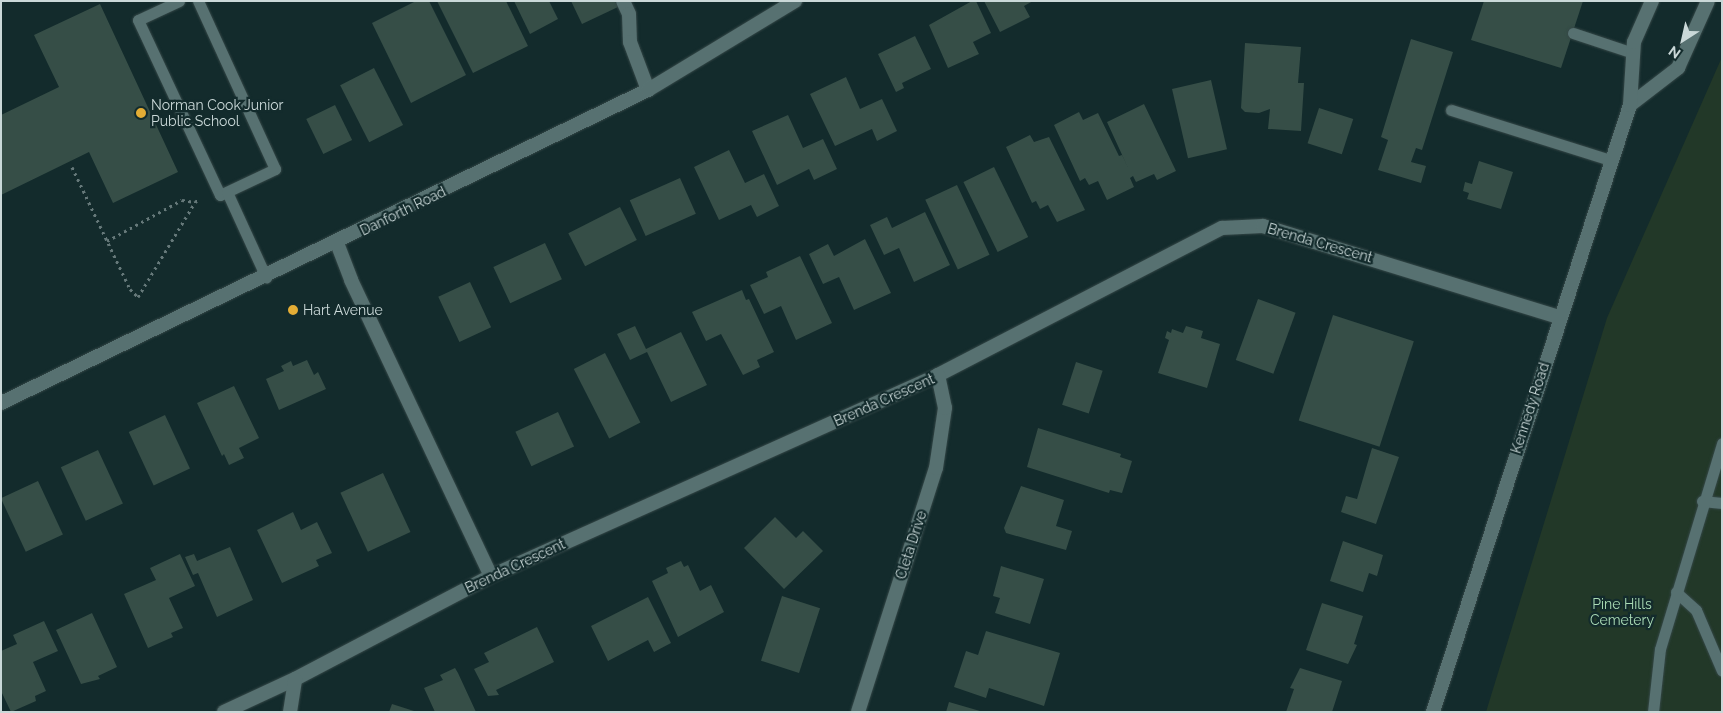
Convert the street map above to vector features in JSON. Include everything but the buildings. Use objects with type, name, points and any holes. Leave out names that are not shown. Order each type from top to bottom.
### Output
[{"type":"street","points":[[623,1],[629,14],[630,42],[648,90]]},
{"type":"street","name":"Danforth Road","points":[[1,403],[337,243],[648,90],[795,1]]},
{"type":"street","name":"Kennedy Road","points":[[1433,712],[1559,317],[1630,105],[1634,42],[1652,1]]},
{"type":"street","points":[[1630,105],[1678,68],[1708,1]]},
{"type":"street","name":"Brenda Crescent","points":[[224,712],[295,679],[491,576],[938,375],[1222,228],[1263,226],[1298,235],[1559,317]]},
{"type":"street","points":[[337,243],[351,280],[491,576]]},
{"type":"street","name":"Cleta Drive","points":[[858,712],[936,468],[945,408],[938,375]]},
{"type":"street","points":[[290,712],[295,679]]},
{"type":"lane","points":[[179,1],[138,20],[266,277]]},
{"type":"lane","points":[[198,1],[275,170],[223,191]]},
{"type":"lane","points":[[1573,33],[1633,53]]},
{"type":"lane","points":[[1451,110],[1611,160]]},
{"type":"lane","points":[[1653,712],[1660,649],[1702,500],[1722,443]]},
{"type":"lane","points":[[1702,500],[1722,503]]},
{"type":"lane","points":[[1676,592],[1696,610],[1722,671]]},
{"type":"path","points":[[72,167],[130,289],[138,297],[195,202]]},
{"type":"path","points":[[107,241],[182,200],[195,202],[223,191]]},
{"type":"green space","name":"Pine Hills Cemetery","points":[[1722,57],[1722,712],[1486,712],[1607,318]]},
{"type":"place","name":"Norman Cook Junior Public School","points":[[141,113]]},
{"type":"place","name":"Hart Avenue","points":[[293,310]]}]
